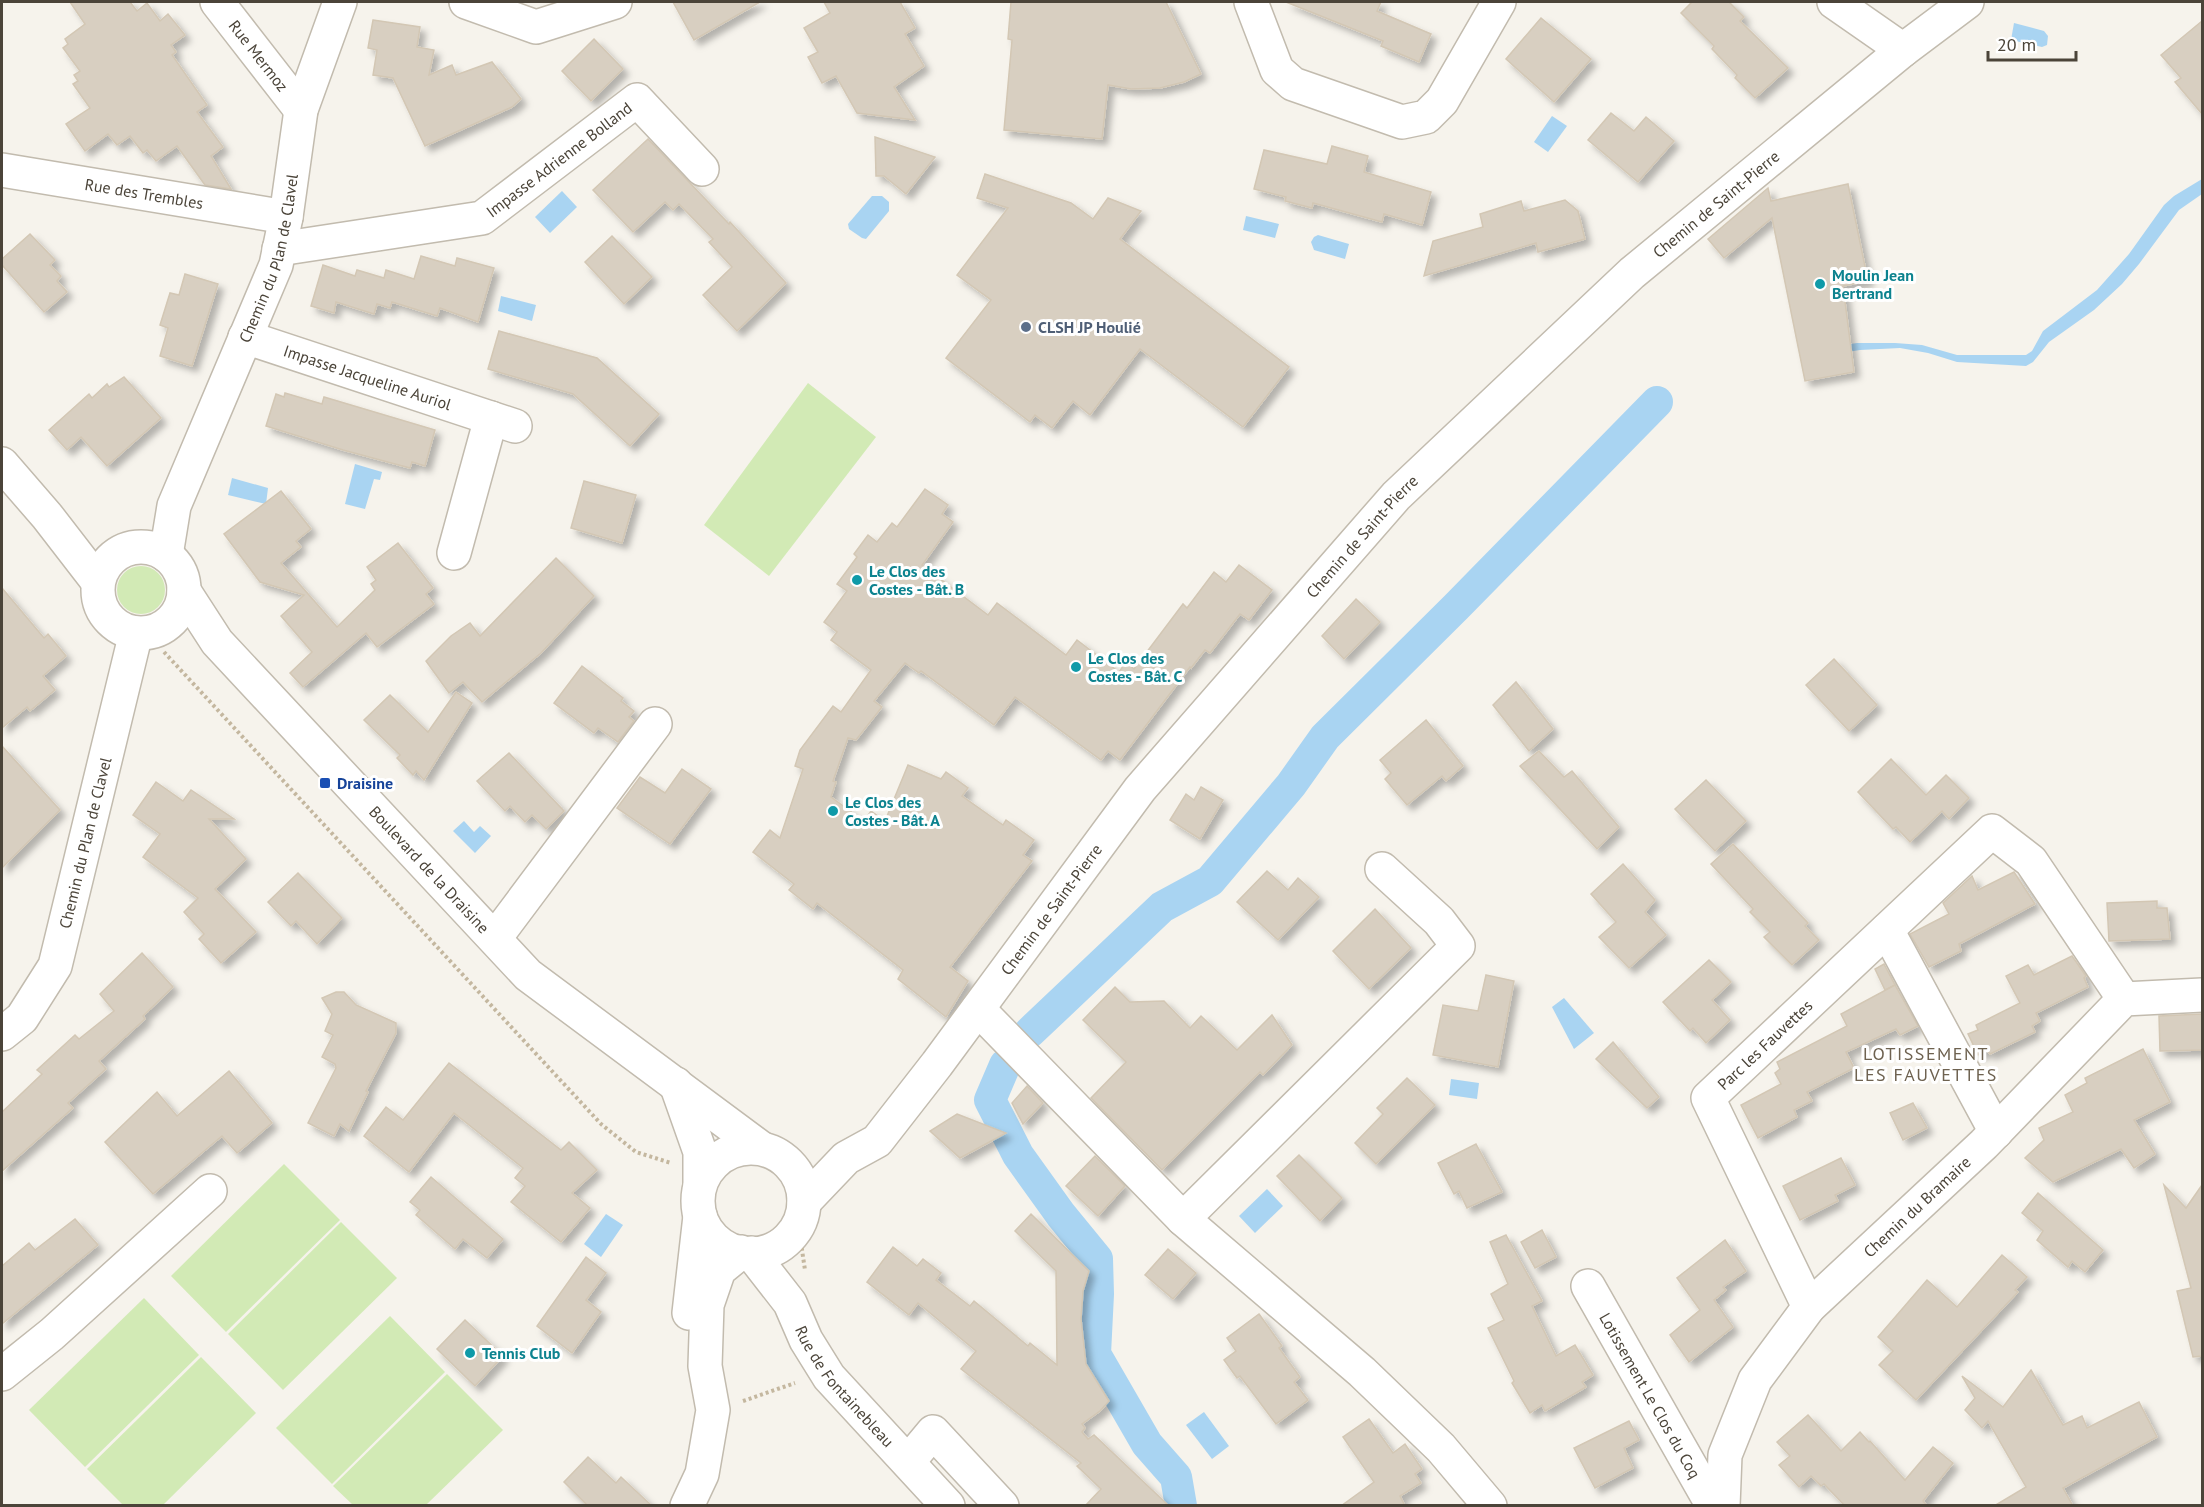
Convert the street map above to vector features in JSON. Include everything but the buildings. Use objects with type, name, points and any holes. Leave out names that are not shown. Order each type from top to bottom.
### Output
[{"type":"street","name":"Rue Mermoz","points":[[217,2],[301,110]]},
{"type":"street","name":"Chemin du Plan de Clavel","points":[[140,552],[174,506],[276,265],[301,110],[340,2]]},
{"type":"street","points":[[466,2],[536,27],[615,2]]},
{"type":"street","points":[[1251,2],[1277,69],[1293,84],[1402,122],[1426,117],[1442,101],[1499,2]]},
{"type":"street","points":[[1834,2],[1903,50]]},
{"type":"street","name":"Chemin de Saint-Pierre","points":[[804,1203],[846,1158],[877,1141],[1140,789],[1396,496],[1632,273],[1903,50],[1967,2]]},
{"type":"street","name":"Impasse Adrienne Bolland","points":[[282,233],[482,218],[637,100],[702,169]]},
{"type":"street","name":"Rue des Trembles","points":[[2,170],[282,233]]},
{"type":"street","name":"Impasse Jacqueline Auriol","points":[[245,337],[503,422],[454,553]]},
{"type":"street","points":[[2,464],[47,516],[98,582]]},
{"type":"street","points":[[47,516],[177,565],[183,577],[184,591],[178,611],[153,635],[122,628],[110,620],[100,603],[98,582],[104,567],[140,552]]},
{"type":"street","name":"Boulevard de la Draisine","points":[[184,591],[217,642],[528,975],[769,1151]]},
{"type":"street","name":"Chemin du Plan de Clavel","points":[[2,1034],[22,1018],[55,966],[133,645],[153,635]]},
{"type":"street","name":"Boulevard de la Draisine","points":[[153,635],[217,642]]},
{"type":"street","name":"Boulevard de la Draisine","points":[[495,938],[655,724]]},
{"type":"street","name":"Parc les Fauvettes","points":[[1809,1307],[1708,1098],[1992,831],[2031,861],[2124,999]]},
{"type":"street","points":[[1183,1219],[1458,946],[1439,921],[1382,869]]},
{"type":"street","points":[[1887,930],[1996,1132]]},
{"type":"street","points":[[2124,999],[2202,995]]},
{"type":"street","name":"Chemin du Bramaire","points":[[1723,1506],[1725,1455],[1755,1380],[1809,1307],[1996,1132],[2124,999]]},
{"type":"street","points":[[978,1008],[1183,1219],[1362,1372],[1442,1448],[1490,1506]]},
{"type":"street","points":[[676,1084],[700,1152],[698,1251],[689,1309],[693,1340],[705,1366],[714,1410],[702,1474],[687,1506]]},
{"type":"street","points":[[742,1148],[769,1151],[792,1167],[801,1184],[804,1203],[798,1225],[782,1244],[767,1251],[746,1253],[727,1248],[715,1240],[706,1229],[700,1200],[710,1167],[724,1155],[742,1148]]},
{"type":"street","name":"Chemin de Saint-Pierre","points":[[769,1151],[820,1161],[846,1158]]},
{"type":"street","points":[[2,1374],[52,1334],[210,1191]]},
{"type":"street","name":"Rue de Fontainebleau","points":[[782,1244],[788,1265],[790,1303]]},
{"type":"street","points":[[705,1366],[707,1305],[719,1270],[746,1253]]},
{"type":"street","name":"Rue de Fontainebleau","points":[[746,1253],[790,1303],[806,1340],[829,1377],[948,1506]]},
{"type":"street","name":"Lotissement Le Clos du Coq","points":[[1588,1286],[1713,1506]]},
{"type":"street","name":"Rue de Fontainebleau","points":[[908,1462],[933,1432],[1002,1506]]},
{"type":"path","points":[[153,635],[566,1088],[601,1124],[636,1152]]},
{"type":"path","points":[[714,1410],[752,1399],[792,1383],[824,1383],[843,1391]]},
{"type":"green space","points":[[808,383],[876,437],[769,576],[704,525]]},
{"type":"green space","points":[[141,566],[158,573],[165,590],[158,607],[141,614],[124,607],[117,590],[124,573]]},
{"type":"green space","points":[[284,1164],[340,1220],[226,1332],[171,1276]]},
{"type":"green space","points":[[341,1222],[397,1278],[283,1390],[228,1334]]},
{"type":"green space","points":[[144,1298],[199,1355],[85,1467],[29,1410]]},
{"type":"green space","points":[[390,1316],[445,1372],[332,1484],[276,1428]]},
{"type":"green space","points":[[201,1357],[256,1413],[163,1505],[123,1505],[87,1469]]},
{"type":"green space","points":[[447,1374],[503,1430],[426,1505],[353,1505],[333,1486]]},
{"type":"water","points":[[2014,23],[2044,31],[2048,36],[2047,45],[2042,47],[2011,40]]},
{"type":"water","points":[[1552,116],[1567,126],[1548,152],[1534,142]]},
{"type":"water","points":[[2202,179],[2202,194],[2179,210],[2122,284],[2094,310],[2049,342],[2033,362],[2026,366],[1957,362],[1928,353],[1900,348],[1841,353],[1837,346],[1857,343],[1895,343],[1922,345],[1957,355],[2026,355],[2032,351],[2043,331],[2097,290],[2129,254],[2164,205]]},
{"type":"water","points":[[562,191],[577,207],[550,233],[535,217]]},
{"type":"water","points":[[872,196],[882,196],[889,202],[889,211],[866,239],[849,229],[848,224]]},
{"type":"water","points":[[1246,216],[1279,224],[1275,238],[1243,230]]},
{"type":"water","points":[[1318,235],[1349,244],[1345,259],[1314,250],[1311,242]]},
{"type":"water","points":[[501,296],[536,305],[532,321],[498,311]]},
{"type":"water","points":[[355,464],[382,472],[380,480],[374,479],[365,509],[345,504]]},
{"type":"water","points":[[232,478],[268,488],[266,504],[228,495]]},
{"type":"water","points":[[464,821],[474,832],[480,826],[491,836],[475,853],[453,831]]},
{"type":"water","points":[[1564,998],[1594,1033],[1574,1049],[1552,1007]]},
{"type":"water","points":[[1451,1079],[1479,1083],[1477,1099],[1449,1095]]},
{"type":"water","points":[[1267,1189],[1283,1206],[1255,1233],[1239,1216]]},
{"type":"water","points":[[606,1214],[623,1225],[601,1257],[584,1244]]},
{"type":"water","points":[[1204,1412],[1229,1446],[1212,1459],[1186,1425]]},
{"type":"waterway","points":[[1030,1032],[1162,907],[1210,881],[1291,785],[1325,737],[1657,402]]},
{"type":"waterway","points":[[1005,1065],[990,1100],[1018,1155],[1061,1215],[1097,1259],[1095,1354],[1147,1444],[1176,1477],[1181,1506]]},
{"type":"place","name":"Moulin Jean Bertrand","points":[[1820,284]]},
{"type":"place","name":"CLSH JP Houlié","points":[[1026,327]]},
{"type":"place","name":"Le Clos des Costes - Bât. B","points":[[857,580]]},
{"type":"place","name":"Le Clos des Costes - Bât. C","points":[[1076,667]]},
{"type":"place","name":"Draisine","points":[[325,783]]},
{"type":"place","name":"Le Clos des Costes - Bât. A","points":[[833,811]]},
{"type":"place","name":"Tennis Club","points":[[470,1353]]},
{"type":"district","name":"LOTISSEMENT LES FAUVETTES","points":[[1926,1063]]}]
